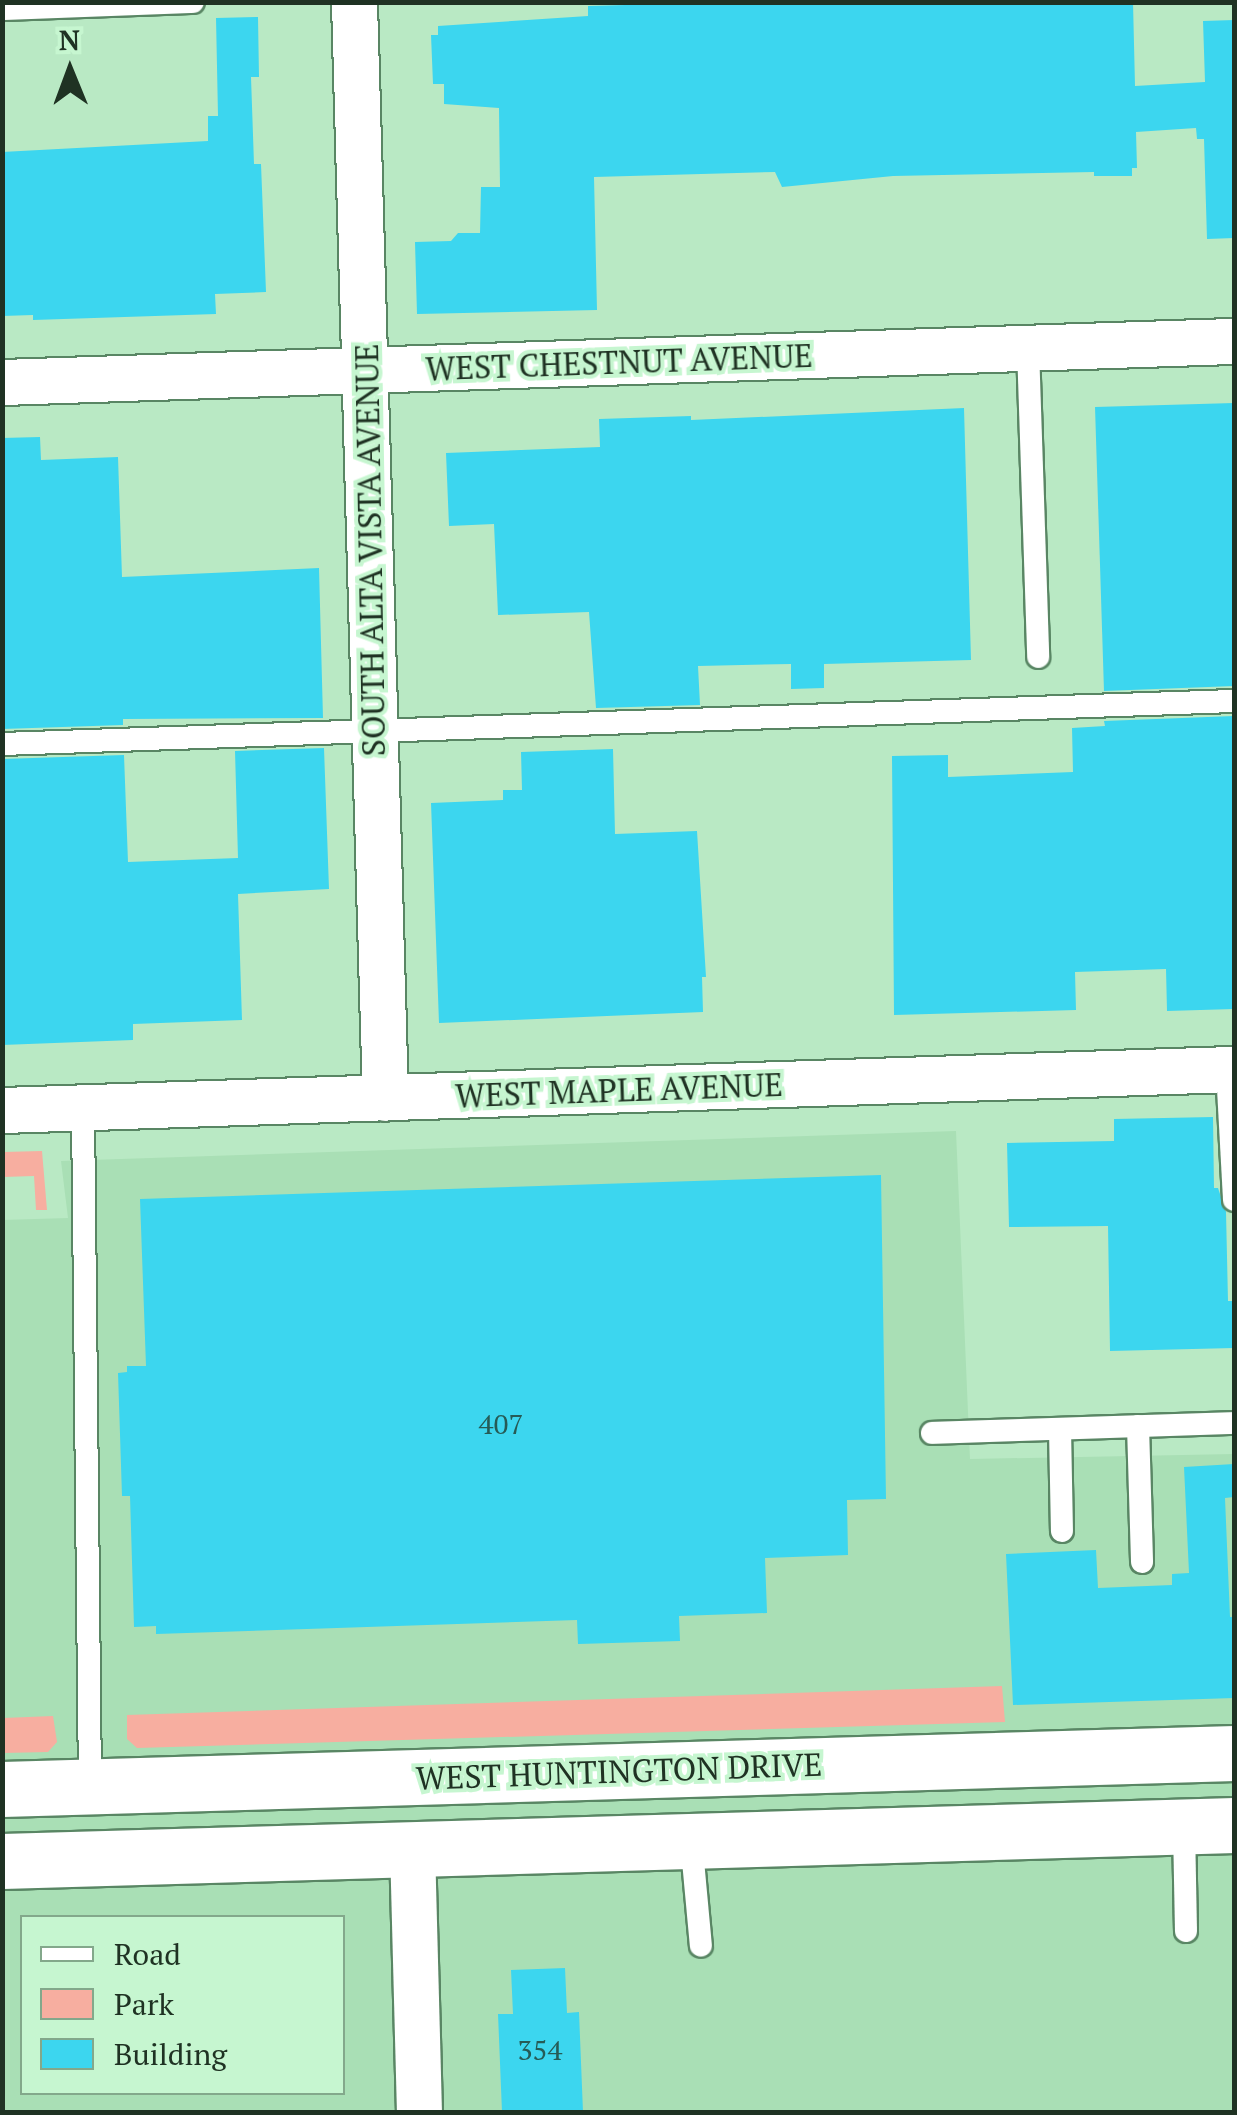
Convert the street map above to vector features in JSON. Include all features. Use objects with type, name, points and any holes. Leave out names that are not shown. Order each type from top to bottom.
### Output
[{"type":"main road","name":"WEST HUNTINGTON DRIVE","points":[[2,1789],[1234,1752]]},
{"type":"main road","points":[[412,1846],[455,1804],[602,1799],[664,1770]]},
{"type":"main road","points":[[2,1825],[135,1820],[179,1811],[216,1784]]},
{"type":"main road","points":[[2,1860],[1210,1826]]},
{"type":"street","name":"SOUTH ALTA VISTA AVENUE","points":[[354,2],[385,1098]]},
{"type":"street","name":"WEST CHESTNUT AVENUE","points":[[2,382],[1234,341]]},
{"type":"street","name":"WEST MAPLE AVENUE","points":[[2,1110],[1231,1070]]},
{"type":"street","points":[[412,1846],[419,2112]]},
{"type":"lane","points":[[2,9],[193,2]]},
{"type":"lane","points":[[1028,348],[1038,657]]},
{"type":"lane","points":[[2,744],[1234,701]]},
{"type":"lane","points":[[1231,1070],[1234,1200]]},
{"type":"lane","points":[[83,1108],[90,1788]]},
{"type":"lane","points":[[932,1433],[1234,1423]]},
{"type":"lane","points":[[1138,1426],[1142,1562]]},
{"type":"lane","points":[[1060,1429],[1062,1531]]},
{"type":"lane","points":[[1186,1931],[1210,1826]]},
{"type":"lane","points":[[691,1839],[701,1946]]},
{"type":"shaded area","points":[[956,1131],[970,1459],[1234,1454],[1234,2112],[3,2112],[2,1220],[68,1218],[61,1161]]},
{"type":"green space","points":[[42,1151],[47,1210],[36,1210],[34,1176],[3,1177],[3,1152]]},
{"type":"green space","points":[[1002,1686],[1005,1722],[137,1748],[127,1739],[127,1715]]},
{"type":"green space","points":[[53,1716],[57,1742],[48,1752],[3,1753],[3,1718]]},
{"type":"building","points":[[1133,2],[1135,86],[1205,82],[1203,21],[1234,20],[1234,238],[1207,239],[1204,139],[1197,139],[1196,128],[1136,132],[1137,168],[1132,168],[1132,176],[1094,176],[1094,172],[893,176],[782,187],[775,172],[594,177],[597,310],[417,314],[415,242],[451,241],[458,233],[480,233],[481,187],[500,187],[499,108],[444,104],[444,84],[433,84],[431,35],[438,35],[438,26],[588,16],[588,6]]},
{"type":"building","points":[[258,17],[259,77],[251,77],[254,164],[261,164],[266,292],[215,294],[216,314],[33,320],[33,315],[2,316],[2,152],[208,141],[208,116],[218,116],[216,18]]},
{"type":"building","points":[[1234,403],[1234,686],[1104,691],[1095,407]]},
{"type":"building","points":[[964,408],[971,660],[824,664],[824,688],[791,689],[791,664],[698,666],[700,705],[596,708],[589,612],[498,615],[494,524],[449,526],[446,453],[600,447],[599,419],[691,416],[691,420]]},
{"type":"building","points":[[40,437],[41,460],[118,457],[122,577],[319,568],[323,718],[123,719],[123,725],[2,729],[2,438]]},
{"type":"building","points":[[1234,716],[1234,1009],[1167,1011],[1166,969],[1075,972],[1076,1010],[894,1015],[892,756],[948,755],[948,777],[1073,772],[1072,728],[1105,726],[1104,721]]},
{"type":"building","points":[[324,748],[329,889],[238,894],[242,1020],[133,1024],[133,1040],[2,1045],[2,759],[124,755],[128,862],[238,858],[235,751]]},
{"type":"building","points":[[613,749],[615,834],[697,831],[706,977],[702,977],[703,1012],[439,1023],[431,803],[503,800],[503,790],[522,790],[521,752]]},
{"type":"building","points":[[1213,1117],[1214,1188],[1218,1188],[1226,1212],[1228,1301],[1234,1301],[1234,1348],[1110,1351],[1108,1226],[1009,1227],[1007,1143],[1114,1141],[1114,1119]]},
{"type":"building","points":[[881,1175],[886,1499],[847,1500],[848,1555],[765,1558],[767,1613],[679,1616],[680,1641],[578,1644],[577,1620],[156,1634],[156,1626],[134,1627],[130,1496],[122,1496],[118,1373],[127,1372],[127,1366],[146,1366],[140,1199]]},
{"type":"building","points":[[1234,1464],[1234,1497],[1225,1498],[1230,1617],[1234,1617],[1234,1698],[1013,1705],[1006,1554],[1096,1550],[1098,1588],[1172,1585],[1172,1574],[1189,1573],[1184,1467]]},
{"type":"building","points":[[565,1968],[567,2013],[579,2012],[583,2112],[502,2112],[498,2014],[513,2014],[511,1970]]}]
